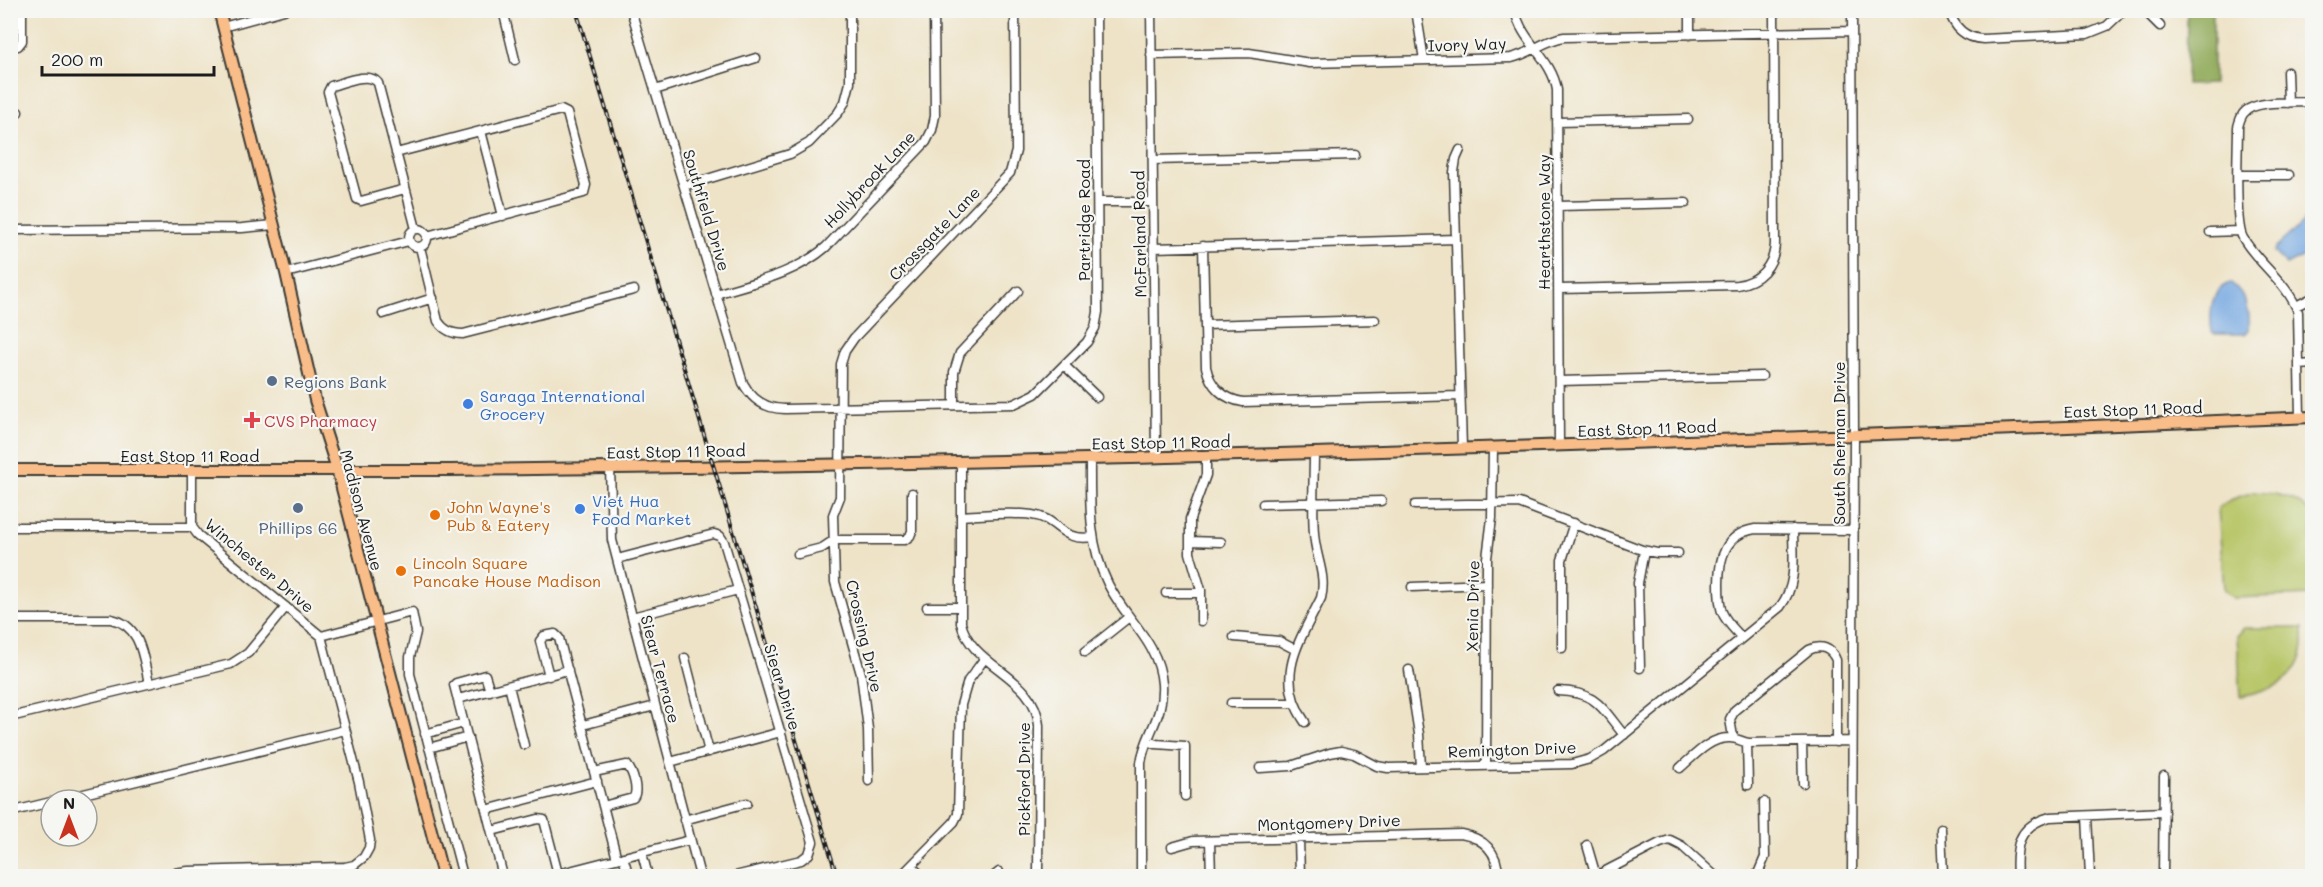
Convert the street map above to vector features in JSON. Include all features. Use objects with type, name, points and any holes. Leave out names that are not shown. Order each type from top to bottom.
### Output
[{"type":"main road","name":"Madison Avenue","points":[[219,10],[286,273],[315,400],[337,469],[443,876]]},
{"type":"main road","name":"East Stop 11 Road","points":[[10,470],[610,467],[1206,456],[1854,436],[2313,417]]},
{"type":"street","points":[[10,46],[18,46],[22,41],[22,10]]},
{"type":"street","points":[[223,27],[284,10]]},
{"type":"street","points":[[503,10],[515,60]]},
{"type":"street","name":"Southfield Drive","points":[[631,10],[744,385],[755,399],[769,407],[841,408]]},
{"type":"street","points":[[684,186],[790,154],[809,143],[838,113],[845,102],[850,83],[850,10]]},
{"type":"street","name":"Hollybrook Lane","points":[[716,294],[786,273],[812,259],[926,142],[935,116],[934,10]]},
{"type":"street","name":"Crossgate Lane","points":[[841,463],[840,369],[851,342],[1010,173],[1016,151],[1015,10]]},
{"type":"street","name":"Partridge Road","points":[[954,405],[1007,405],[1025,400],[1038,392],[1087,342],[1097,320],[1096,10]]},
{"type":"street","name":"McFarland Road","points":[[1151,10],[1156,457]]},
{"type":"street","points":[[1416,10],[1424,60]]},
{"type":"street","name":"Hearthstone Way","points":[[1515,10],[1522,31],[1550,69],[1555,80],[1560,446]]},
{"type":"street","points":[[1690,10],[1690,34]]},
{"type":"street","points":[[1558,289],[1737,285],[1755,279],[1768,266],[1775,246],[1774,10]]},
{"type":"street","name":"South Sherman Drive","points":[[1852,10],[1854,436],[1852,876]]},
{"type":"street","points":[[1949,10],[1958,28],[1967,36],[1980,39],[2082,35],[2104,27],[2124,10]]},
{"type":"street","points":[[2144,10],[2160,26]]},
{"type":"street","name":"Ivory Way","points":[[1151,55],[1249,53],[1308,63],[1511,58],[1560,38],[1852,31]]},
{"type":"street","points":[[655,90],[756,58]]},
{"type":"street","points":[[2287,72],[2288,103]]},
{"type":"street","points":[[405,189],[361,201],[356,197],[328,90],[331,86],[368,77],[374,78],[378,83],[416,229]]},
{"type":"street","points":[[2300,417],[2299,322],[2296,306],[2248,246],[2240,231],[2238,127],[2243,113],[2261,104],[2313,102]]},
{"type":"street","points":[[396,153],[564,111],[586,185],[585,192],[580,196],[427,236]]},
{"type":"street","points":[[1557,122],[1688,119]]},
{"type":"street","points":[[481,131],[503,216]]},
{"type":"street","points":[[1460,150],[1454,169],[1462,448]]},
{"type":"street","points":[[1153,160],[1354,155]]},
{"type":"street","points":[[11,170],[13,281]]},
{"type":"street","points":[[2238,175],[2289,175]]},
{"type":"street","points":[[1098,202],[1153,201]]},
{"type":"street","points":[[1558,206],[1686,202]]},
{"type":"street","points":[[13,230],[242,228],[274,225]]},
{"type":"street","points":[[416,229],[424,231],[427,236],[426,243],[420,247],[412,246],[409,241],[410,233],[416,229]]},
{"type":"street","points":[[2210,232],[2240,231]]},
{"type":"street","points":[[1154,248],[1456,239]]},
{"type":"street","points":[[286,273],[409,241]]},
{"type":"street","points":[[1203,246],[1206,367],[1209,377],[1220,392],[1236,401],[1460,396]]},
{"type":"street","points":[[420,247],[438,321],[446,330],[463,334],[634,290]]},
{"type":"street","points":[[841,408],[954,405],[954,372],[961,351],[1018,291]]},
{"type":"street","points":[[383,314],[433,298]]},
{"type":"street","points":[[2296,306],[2313,298]]},
{"type":"street","points":[[1205,325],[1375,320]]},
{"type":"street","points":[[2300,364],[2313,364]]},
{"type":"street","points":[[1064,365],[1097,396]]},
{"type":"street","points":[[1559,381],[1762,376]]},
{"type":"street","name":"Xenia Drive","points":[[1486,766],[1487,584],[1492,502],[1492,447]]},
{"type":"street","points":[[1305,722],[1294,703],[1290,673],[1296,650],[1321,598],[1323,587],[1314,535],[1314,453]]},
{"type":"street","points":[[1201,621],[1201,593],[1190,553],[1190,519],[1206,475],[1206,456]]},
{"type":"street","points":[[1090,458],[1092,537],[1104,576],[1129,617],[1149,643],[1161,676],[1160,710],[1141,763],[1141,876]]},
{"type":"street","name":"Pickford Drive","points":[[961,460],[960,607],[962,625],[966,638],[973,647],[1024,690],[1037,714],[1038,876]]},
{"type":"street","name":"Crossing Drive","points":[[841,463],[840,498],[833,512],[836,586],[862,681],[868,735],[869,781]]},
{"type":"street","name":"Siear Terrace","points":[[610,467],[612,540],[700,876]]},
{"type":"street","points":[[192,470],[192,527]]},
{"type":"street","points":[[798,554],[822,548],[834,540],[903,540],[908,538],[912,529],[912,493]]},
{"type":"street","points":[[1263,504],[1381,501]]},
{"type":"street","points":[[1415,505],[1519,503],[1644,551],[1678,553]]},
{"type":"street","points":[[961,516],[1035,515],[1053,523],[1072,537],[1092,537]]},
{"type":"street","points":[[1562,648],[1562,560],[1574,523]]},
{"type":"street","name":"Winchester Drive","points":[[10,527],[192,527],[199,536],[321,636],[412,612],[416,636],[409,669],[425,734]]},
{"type":"street","name":"Remington Drive","points":[[1260,768],[1291,766],[1338,751],[1354,754],[1377,766],[1388,768],[1582,762],[1600,754],[1780,607],[1789,593],[1793,575],[1793,529]]},
{"type":"street","points":[[1742,638],[1722,612],[1719,599],[1719,569],[1724,549],[1731,540],[1741,533],[1755,530],[1853,530]]},
{"type":"street","name":"Siear Drive","points":[[617,560],[717,535],[724,542],[813,839],[811,851],[801,860],[735,876]]},
{"type":"street","points":[[1190,541],[1221,542]]},
{"type":"street","points":[[1640,668],[1638,583],[1644,551]]},
{"type":"street","points":[[1412,587],[1487,584]]},
{"type":"street","points":[[632,617],[738,590]]},
{"type":"street","points":[[1166,592],[1201,593]]},
{"type":"street","points":[[10,717],[236,662],[248,653],[286,607]]},
{"type":"street","points":[[927,607],[960,607]]},
{"type":"street","points":[[1085,652],[1129,617]]},
{"type":"street","points":[[10,619],[111,619],[124,623],[133,631],[138,640],[149,683]]},
{"type":"street","points":[[549,676],[540,641],[542,637],[552,634],[559,637],[603,806],[620,858],[629,876]]},
{"type":"street","points":[[154,876],[188,871],[345,867],[354,865],[366,855],[369,836],[359,782],[321,636]]},
{"type":"street","points":[[1234,637],[1279,641],[1296,650]]},
{"type":"street","points":[[1733,737],[1730,719],[1736,709],[1817,646],[1833,654],[1836,663],[1836,742]]},
{"type":"street","points":[[685,658],[709,752]]},
{"type":"street","points":[[901,876],[955,821],[959,813],[961,705],[968,681],[985,658]]},
{"type":"street","points":[[458,699],[568,670]]},
{"type":"street","points":[[1409,670],[1421,767]]},
{"type":"street","points":[[490,690],[485,675],[455,684],[503,876]]},
{"type":"street","points":[[509,686],[524,745]]},
{"type":"street","points":[[1558,691],[1574,691],[1592,698],[1624,735]]},
{"type":"street","points":[[1231,703],[1294,703]]},
{"type":"street","points":[[582,725],[655,706]]},
{"type":"street","points":[[463,876],[425,734],[464,723]]},
{"type":"street","points":[[99,790],[345,730]]},
{"type":"street","points":[[670,762],[781,732]]},
{"type":"street","points":[[429,748],[468,737]]},
{"type":"street","points":[[1680,768],[1709,743],[1733,737],[1747,742],[1852,741]]},
{"type":"street","points":[[1148,741],[1156,744],[1185,746],[1185,796]]},
{"type":"street","points":[[1747,742],[1748,785]]},
{"type":"street","points":[[1802,742],[1803,783]]},
{"type":"street","points":[[486,810],[627,765],[636,793],[634,798],[603,806]]},
{"type":"street","points":[[2163,876],[2164,776]]},
{"type":"street","points":[[1758,876],[1765,857],[1764,802]]},
{"type":"street","points":[[684,820],[747,803]]},
{"type":"street","points":[[10,812],[39,805]]},
{"type":"street","points":[[2017,876],[2017,848],[2023,834],[2031,825],[2050,817],[2164,812]]},
{"type":"street","points":[[2087,816],[2090,876]]},
{"type":"street","points":[[492,831],[538,819],[544,820],[559,875],[690,840]]},
{"type":"street","points":[[1941,829],[1943,876]]},
{"type":"street","name":"Montgomery Drive","points":[[1172,847],[1187,842],[1461,834],[1485,843],[1495,859],[1498,876]]},
{"type":"street","points":[[1299,838],[1300,876]]},
{"type":"street","points":[[1587,845],[1596,876],[1670,840],[1682,846],[1715,876]]},
{"type":"street","points":[[1210,841],[1211,876]]},
{"type":"street","points":[[642,853],[648,876]]},
{"type":"street","points":[[911,866],[922,876]]},
{"type":"green space","points":[[2187,11],[2213,11],[2213,84],[2186,85]]},
{"type":"green space","points":[[2306,11],[2312,11],[2312,67],[2306,67]]},
{"type":"green space","points":[[2253,492],[2286,497],[2300,504],[2312,515],[2312,595],[2233,598],[2224,590],[2218,508],[2230,500]]},
{"type":"green space","points":[[2244,628],[2303,628],[2303,643],[2299,663],[2287,678],[2271,688],[2241,697],[2237,636]]},
{"type":"water","points":[[2312,214],[2312,248],[2304,256],[2286,265],[2274,252],[2275,248]]},
{"type":"water","points":[[2231,283],[2244,298],[2249,317],[2249,330],[2245,334],[2215,334],[2212,332],[2211,310],[2215,296],[2219,290]]},
{"type":"railway","points":[[576,10],[837,876]]},
{"type":"place","name":"Regions Bank","points":[[272,381]]},
{"type":"place","name":"Saraga International Grocery","points":[[468,404]]},
{"type":"place","name":"CVS Pharmacy","points":[[252,420]]},
{"type":"place","name":"Phillips 66","points":[[298,508]]},
{"type":"place","name":"Viet Hua Food Market","points":[[580,509]]},
{"type":"place","name":"John Wayne's Pub & Eatery","points":[[435,515]]},
{"type":"place","name":"Lincoln Square Pancake House Madison","points":[[401,571]]}]
